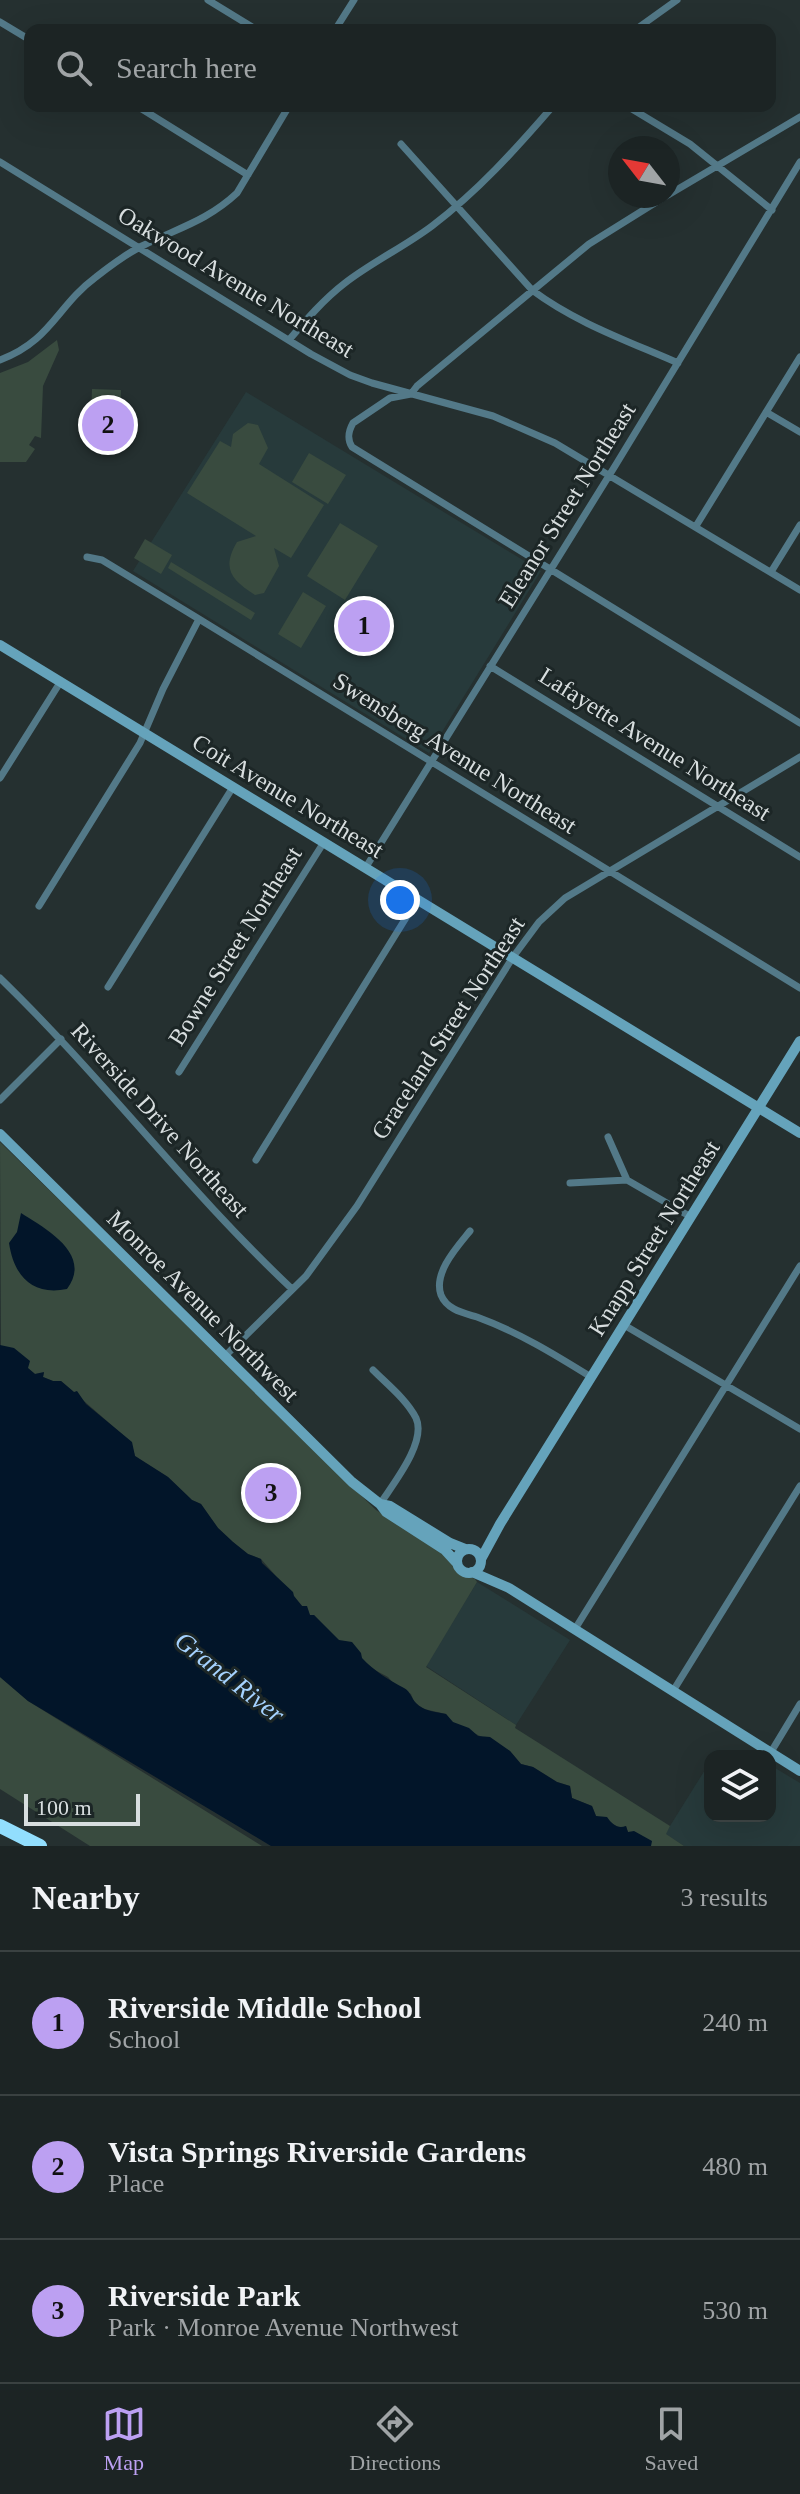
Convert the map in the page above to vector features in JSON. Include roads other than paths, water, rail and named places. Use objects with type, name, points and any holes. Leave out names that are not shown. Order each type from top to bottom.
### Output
[{"type":"highway","points":[[0,1827],[28,1846]]},
{"type":"highway","points":[[0,1827],[40,1846]]},
{"type":"street","points":[[208,0],[247,24]]},
{"type":"street","points":[[339,24],[354,0]]},
{"type":"street","points":[[643,24],[677,0]]},
{"type":"street","points":[[0,22],[24,36]]},
{"type":"street","points":[[147,112],[248,175]]},
{"type":"street","points":[[0,360],[17,354],[37,341],[81,290],[139,248],[213,214],[237,193],[285,112]]},
{"type":"street","points":[[289,340],[315,310],[345,283],[415,239],[458,206],[515,151],[548,112]]},
{"type":"street","points":[[637,112],[690,144],[772,210]]},
{"type":"street","points":[[680,187],[800,117]]},
{"type":"street","points":[[401,144],[532,290],[555,307],[595,328],[678,363]]},
{"type":"street","name":"Oakwood Avenue Northeast","points":[[0,162],[350,375],[493,416],[555,443],[800,590]]},
{"type":"street","name":"Eleanor Street Northeast","points":[[366,867],[800,162]]},
{"type":"street","points":[[646,208],[589,244],[411,394],[390,398],[353,423],[348,440],[352,447],[800,723]]},
{"type":"street","points":[[696,526],[800,357]]},
{"type":"street","points":[[766,412],[800,432]]},
{"type":"street","points":[[771,572],[800,525]]},
{"type":"street","name":"Swensberg Avenue Northeast","points":[[87,557],[102,560],[800,988]]},
{"type":"street","points":[[39,906],[146,733],[163,689],[199,619]]},
{"type":"street","name":"Coit Avenue Northeast","points":[[0,645],[800,1133]]},
{"type":"street","name":"Lafayette Avenue Northeast","points":[[490,666],[800,857]]},
{"type":"street","points":[[0,778],[61,681]]},
{"type":"street","name":"Graceland Street Northeast","points":[[225,1356],[306,1276],[357,1206],[513,957],[556,906],[800,757]]},
{"type":"street","points":[[108,987],[233,787]]},
{"type":"street","name":"Bowne Street Northeast","points":[[179,1072],[324,842]]},
{"type":"street","points":[[256,1160],[417,900]]},
{"type":"street","name":"Riverside Drive Northeast","points":[[0,978],[110,1092],[187,1183],[292,1289]]},
{"type":"street","points":[[0,1100],[61,1039]]},
{"type":"street","name":"Knapp Street Northeast","points":[[481,1560],[500,1524],[800,1041]]},
{"type":"street","name":"Monroe Avenue Northwest","points":[[0,1134],[352,1482],[386,1512],[437,1540],[467,1548]]},
{"type":"street","points":[[608,1137],[627,1180]]},
{"type":"street","points":[[570,1183],[627,1180],[691,1217]]},
{"type":"street","points":[[470,1231],[441,1275],[440,1293],[444,1301],[457,1311],[522,1336],[591,1377]]},
{"type":"street","points":[[575,1629],[800,1266]]},
{"type":"street","points":[[624,1325],[800,1429]]},
{"type":"street","points":[[373,1370],[411,1410],[419,1433],[412,1453],[380,1504]]},
{"type":"street","points":[[673,1691],[800,1486]]},
{"type":"street","points":[[500,1524],[483,1540],[459,1553],[456,1562],[462,1571],[472,1572],[509,1588],[768,1750]]},
{"type":"street","name":"Monroe Avenue Northwest","points":[[437,1540],[456,1562]]},
{"type":"street","points":[[467,1548],[478,1553],[509,1588]]},
{"type":"street","points":[[472,1572],[481,1560]]},
{"type":"street","points":[[772,1750],[800,1704]]},
{"type":"street","points":[[776,1755],[800,1771]]},
{"type":"water","points":[[21,1213],[53,1235],[70,1254],[74,1276],[67,1289],[44,1289],[20,1274],[9,1243],[17,1232]]},
{"type":"water","name":"Grand River","points":[[0,1345],[14,1348],[30,1361],[28,1368],[35,1374],[44,1372],[43,1377],[61,1381],[74,1392],[77,1391],[86,1404],[132,1442],[135,1456],[168,1477],[192,1500],[201,1504],[218,1528],[248,1554],[261,1559],[293,1592],[302,1606],[307,1606],[310,1615],[314,1615],[339,1640],[352,1642],[367,1663],[406,1690],[419,1706],[446,1714],[453,1722],[469,1728],[478,1736],[490,1737],[510,1751],[521,1764],[570,1786],[572,1798],[592,1806],[596,1816],[607,1817],[617,1826],[626,1826],[628,1832],[634,1831],[652,1841],[651,1846],[271,1846],[28,1701],[0,1677]]},
{"type":"place","name":"Vista Springs Riverside Gardens","points":[[108,425]]},
{"type":"place","name":"Riverside Middle School","points":[[364,626]]},
{"type":"place","name":"Riverside Park","points":[[271,1493]]}]
